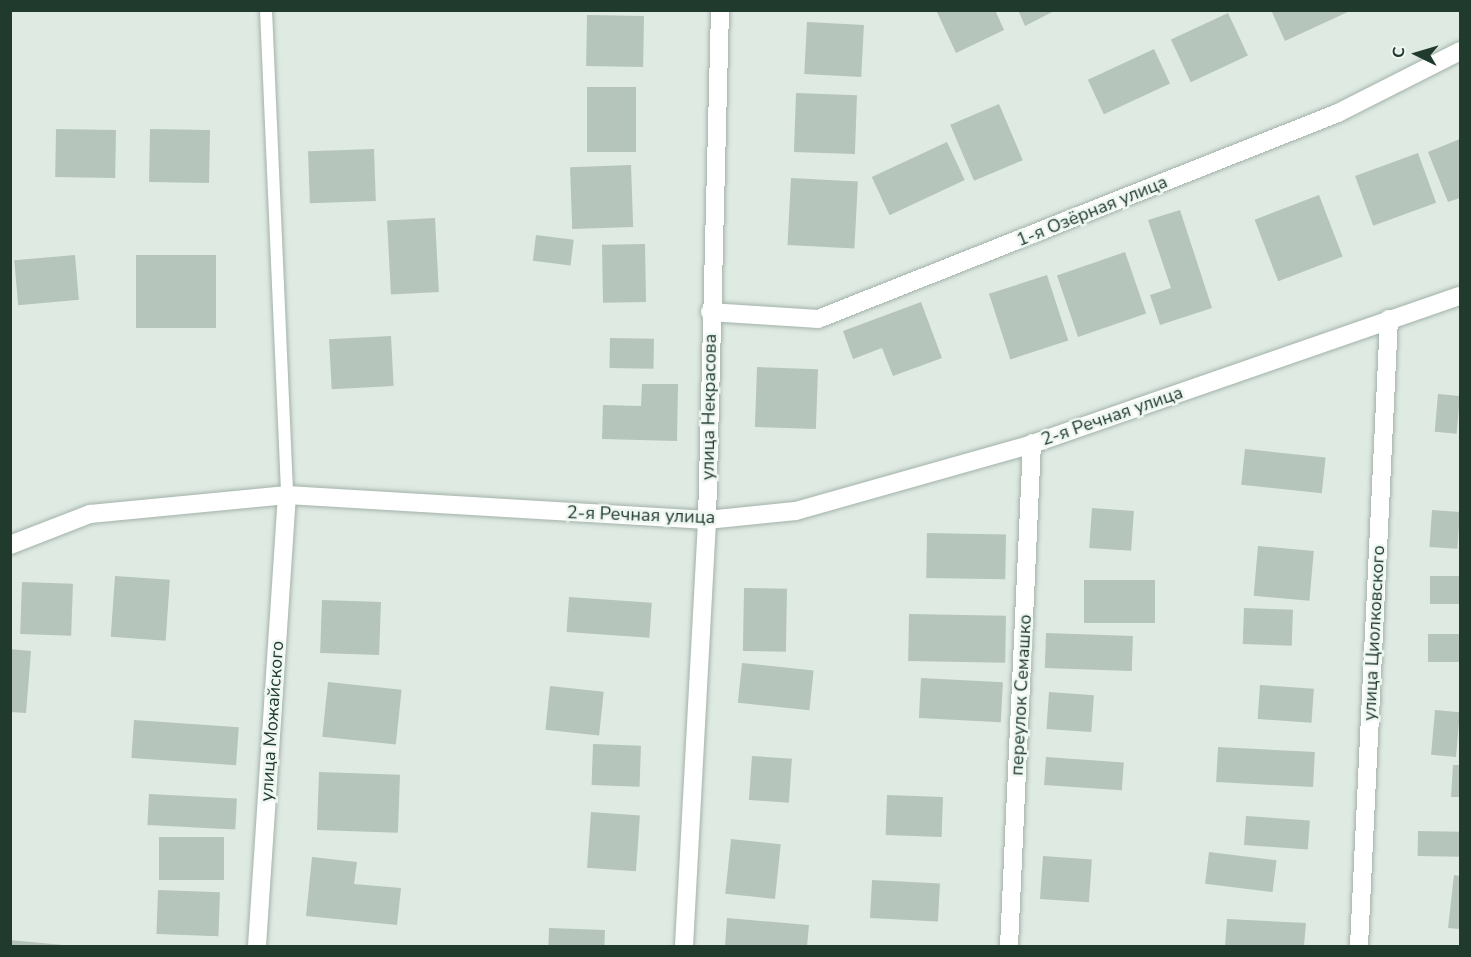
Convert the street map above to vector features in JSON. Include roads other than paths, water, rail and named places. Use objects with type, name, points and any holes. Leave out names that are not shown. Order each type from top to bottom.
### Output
[{"type":"street","name":"улица Некрасова","points":[[684,946],[707,520],[710,312],[720,10]]},
{"type":"street","name":"1-я Озёрная улица","points":[[710,312],[818,319],[1338,113],[1461,51]]},
{"type":"street","name":"2-я Речная улица","points":[[10,545],[90,514],[287,495],[707,520],[796,511],[1032,444],[1461,296]]},
{"type":"street","name":"улица Циолковского","points":[[1359,946],[1389,319]]},
{"type":"street","name":"переулок Семашко","points":[[1009,946],[1032,444]]},
{"type":"street","name":"улица Можайского","points":[[257,946],[287,495]]},
{"type":"lane","points":[[266,10],[287,495]]}]
